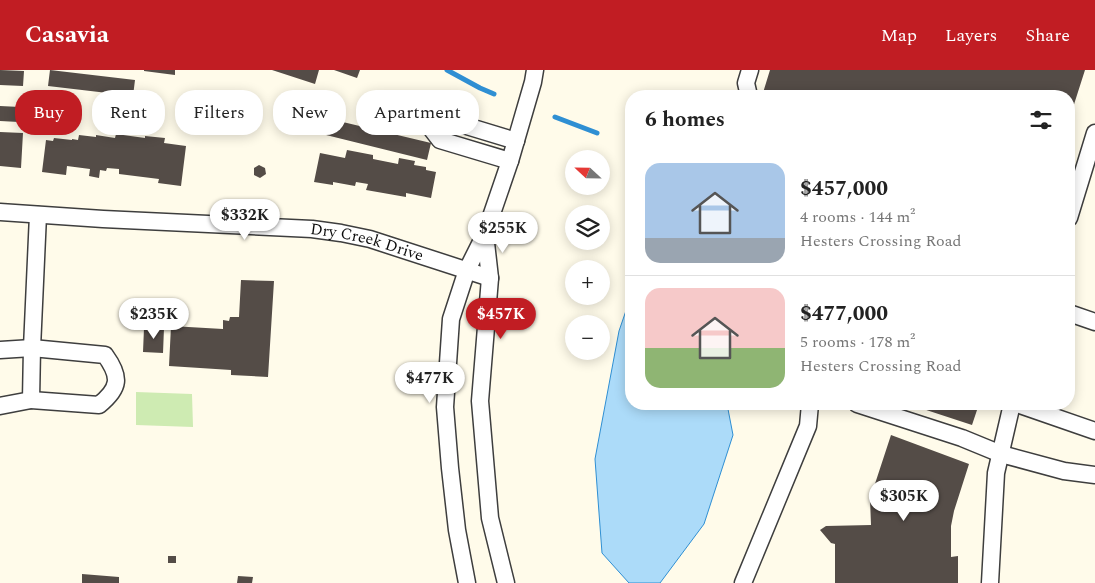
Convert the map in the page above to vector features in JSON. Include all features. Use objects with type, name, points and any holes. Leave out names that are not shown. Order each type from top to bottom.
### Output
[{"type":"street","points":[[467,583],[456,522],[445,407],[451,319],[467,270],[486,234],[510,161],[535,70]]},
{"type":"street","points":[[748,90],[746,83],[750,70]]},
{"type":"street","points":[[510,161],[440,140],[430,127],[447,120],[516,140]]},
{"type":"street","points":[[1075,198],[1095,133]]},
{"type":"street","name":"Dry Creek Drive","points":[[0,212],[312,229],[370,239],[490,278]]},
{"type":"street","points":[[31,400],[38,215]]},
{"type":"street","points":[[486,234],[490,278],[480,401],[490,518],[506,583]]},
{"type":"street","points":[[1075,315],[1095,322]]},
{"type":"street","points":[[0,350],[32,348],[105,355],[113,366],[116,382],[111,396],[99,405],[31,400],[0,406]]},
{"type":"street","points":[[743,583],[808,426],[809,410]]},
{"type":"street","points":[[876,410],[962,438],[1001,454],[1064,471],[1095,475]]},
{"type":"street","points":[[990,583],[996,473],[1011,410]]},
{"type":"street","points":[[1035,410],[1095,431]]},
{"type":"green space","points":[[136,392],[192,394],[193,427],[136,425]]},
{"type":"water","points":[[625,314],[625,410],[728,410],[733,435],[704,524],[660,583],[629,583],[602,553],[595,459],[619,331]]},
{"type":"building","points":[[0,70],[24,71],[23,86],[0,85]]},
{"type":"building","points":[[50,70],[135,80],[134,90],[92,91],[48,86]]},
{"type":"building","points":[[175,70],[175,75],[144,71]]},
{"type":"building","points":[[272,70],[319,70],[315,84]]},
{"type":"building","points":[[334,70],[360,70],[357,78]]},
{"type":"building","points":[[770,70],[1085,70],[1075,101],[1075,90],[764,90]]},
{"type":"building","points":[[0,106],[15,107],[15,122],[0,121]]},
{"type":"building","points":[[346,123],[356,125],[356,135],[397,135],[431,143],[427,160],[326,135],[346,135]]},
{"type":"building","points":[[0,132],[23,135],[21,168],[0,166]]},
{"type":"building","points":[[79,135],[115,138],[116,135],[123,135],[165,138],[164,143],[186,146],[181,186],[158,183],[159,179],[119,174],[119,169],[107,168],[106,171],[100,170],[99,178],[89,176],[90,169],[67,166],[66,175],[42,172],[46,140],[53,141],[54,138],[78,140]]},
{"type":"building","points":[[347,150],[373,155],[373,159],[398,164],[399,158],[415,161],[414,165],[426,167],[426,170],[436,172],[431,198],[406,193],[406,197],[366,190],[368,184],[356,182],[355,186],[333,182],[333,185],[314,182],[320,153],[345,158]]},
{"type":"building","points":[[259,165],[265,168],[266,174],[260,178],[254,175],[254,168]]},
{"type":"building","points":[[241,280],[274,281],[268,377],[231,375],[231,370],[169,366],[171,326],[223,329],[223,320],[229,321],[230,317],[239,317]]},
{"type":"building","points":[[144,328],[164,328],[163,353],[143,352]]},
{"type":"building","points":[[926,410],[977,410],[972,425]]},
{"type":"building","points":[[891,435],[969,464],[951,526],[951,557],[958,556],[958,583],[835,583],[835,544],[831,543],[820,530],[826,526],[871,525],[870,499]]},
{"type":"building","points":[[168,556],[176,556],[176,563],[168,563]]},
{"type":"building","points":[[82,574],[119,577],[119,583],[82,583]]},
{"type":"building","points":[[238,576],[253,577],[252,583],[237,583]]},
{"type":"waterway","points":[[447,70],[494,94]]},
{"type":"waterway","points":[[555,117],[597,133]]}]
